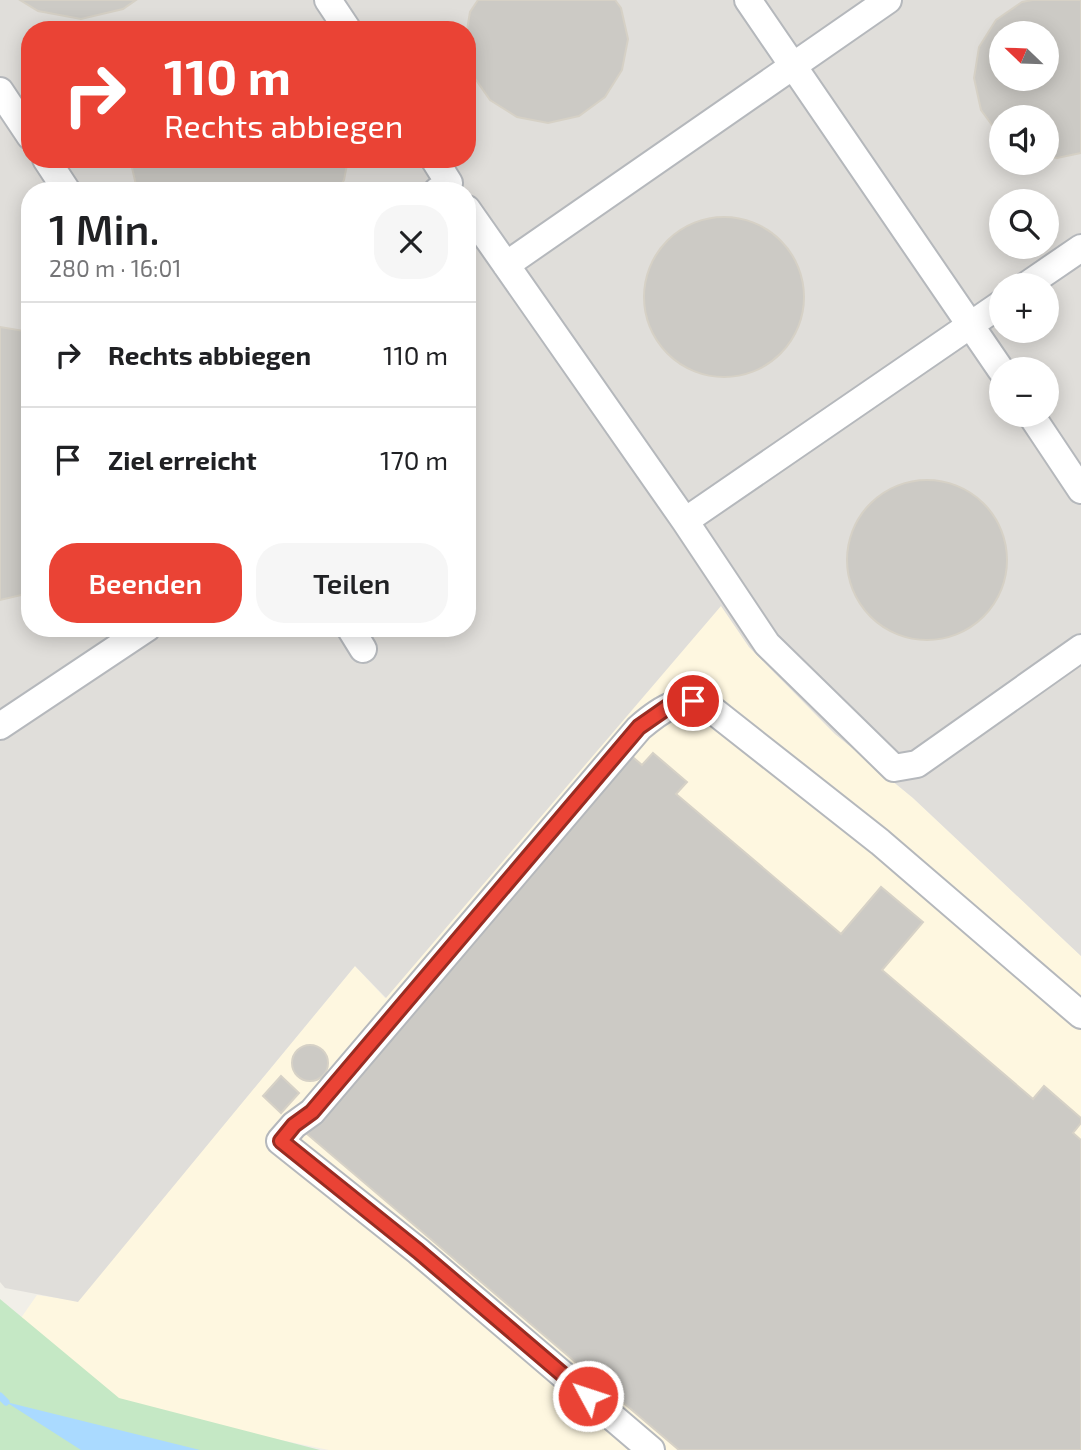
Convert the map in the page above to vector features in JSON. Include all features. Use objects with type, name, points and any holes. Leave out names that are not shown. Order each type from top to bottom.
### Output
[{"type":"lane","points":[[328,0],[342,21]]},
{"type":"lane","points":[[748,0],[992,357]]},
{"type":"lane","points":[[506,265],[888,0]]},
{"type":"lane","points":[[0,91],[21,122]]},
{"type":"lane","points":[[476,222],[685,521],[767,644],[894,768],[917,765],[1081,648]]},
{"type":"lane","points":[[1044,273],[1081,247]]},
{"type":"lane","points":[[685,521],[989,312]]},
{"type":"lane","points":[[1039,427],[1081,490]]},
{"type":"lane","points":[[0,726],[134,637]]},
{"type":"lane","points":[[651,1450],[418,1251],[281,1141],[294,1125],[312,1112],[639,727],[672,704],[693,701],[710,708],[880,842],[1081,1015]]},
{"type":"shaded area","points":[[0,0],[1081,0],[1081,956],[913,798],[835,734],[749,647],[721,606],[386,998],[355,966],[78,1302],[5,1288],[0,1282]]},
{"type":"shaded area","points":[[721,605],[749,647],[835,734],[913,798],[1081,956],[1081,1450],[329,1450],[115,1406],[0,1348],[37,1295],[78,1301],[355,966],[385,998]]},
{"type":"green space","points":[[0,1299],[119,1398],[320,1450],[0,1450]]},
{"type":"water","points":[[6,1402],[200,1450],[81,1450]]},
{"type":"building","points":[[20,0],[136,0],[123,9],[81,19],[38,11]]},
{"type":"building","points":[[478,0],[615,0],[621,8],[628,39],[622,70],[605,97],[579,116],[548,123],[517,117],[490,100],[476,80],[476,21],[468,21],[470,12]]},
{"type":"building","points":[[1081,0],[1081,153],[1059,158],[1059,105],[989,105],[989,121],[981,110],[974,78],[979,47],[989,31],[989,91],[1059,91],[1059,21],[996,20],[1022,2]]},
{"type":"building","points":[[132,168],[346,168],[343,182],[135,182]]},
{"type":"building","points":[[724,217],[755,223],[781,240],[798,266],[804,297],[798,328],[781,354],[755,371],[724,377],[693,371],[667,354],[650,328],[644,297],[650,266],[667,240],[693,223]]},
{"type":"building","points":[[0,327],[21,330],[21,595],[0,600]]},
{"type":"building","points":[[927,480],[958,486],[984,503],[1001,529],[1007,560],[1001,591],[984,617],[958,634],[927,640],[896,634],[870,617],[853,591],[847,560],[853,529],[870,503],[896,486]]},
{"type":"building","points":[[653,753],[687,782],[676,794],[841,934],[881,887],[923,922],[882,970],[1033,1099],[1044,1086],[1081,1118],[1081,1123],[1073,1133],[1081,1140],[1081,1450],[679,1450],[307,1134],[629,754],[642,765]]},
{"type":"building","points":[[310,1045],[323,1050],[328,1063],[323,1076],[310,1081],[297,1076],[292,1063],[297,1050]]},
{"type":"building","points":[[281,1076],[299,1093],[281,1113],[263,1096]]},
{"type":"waterway","points":[[0,1396],[6,1402]]},
{"type":"route","points":[[588,1396],[418,1251],[281,1141],[294,1125],[312,1112],[639,727],[672,704],[693,701]]}]
